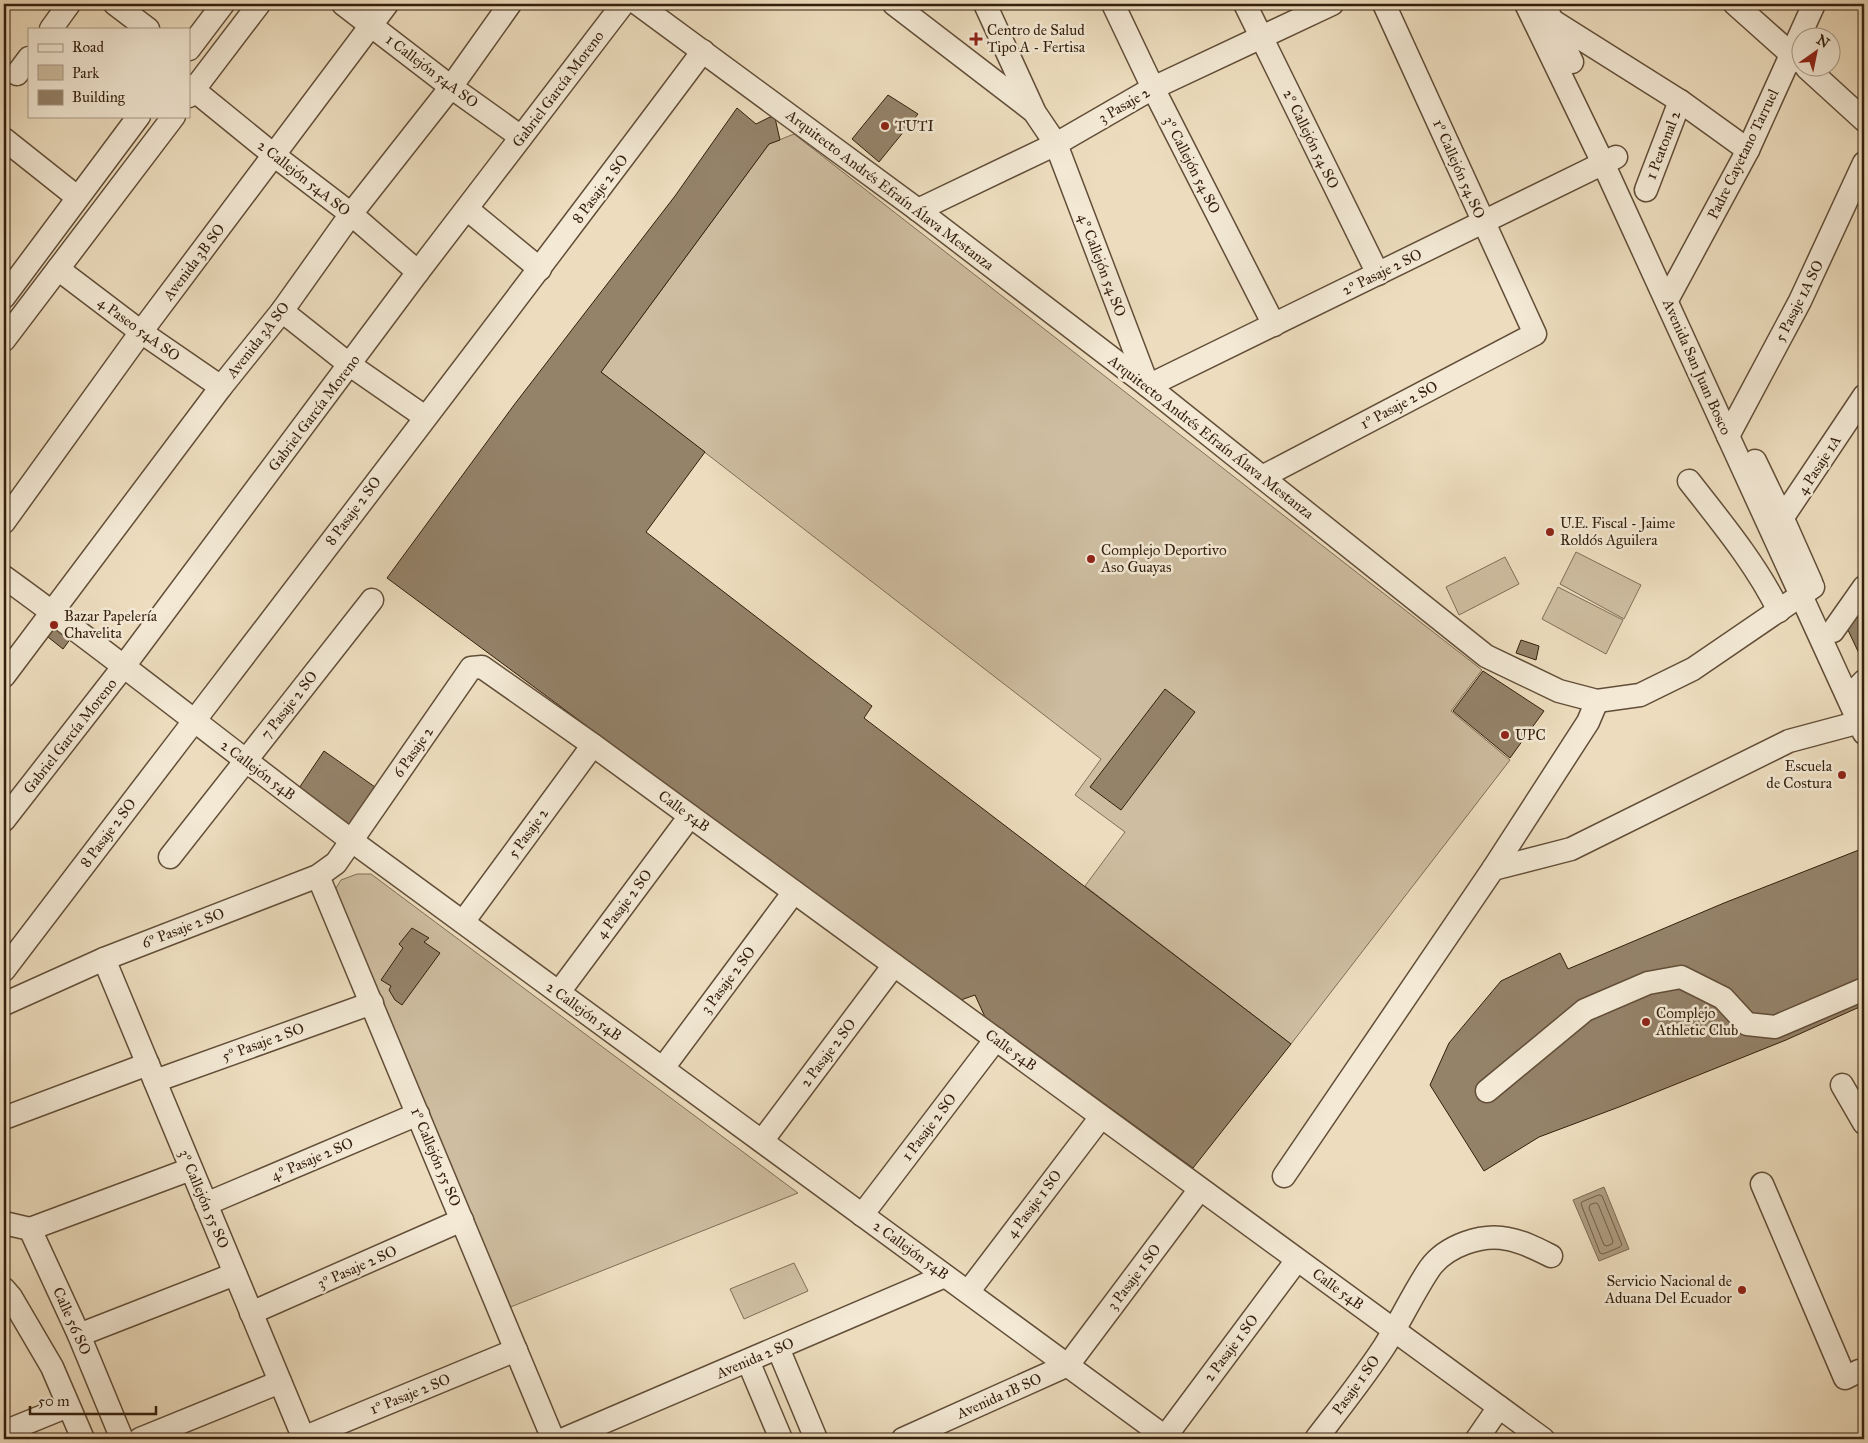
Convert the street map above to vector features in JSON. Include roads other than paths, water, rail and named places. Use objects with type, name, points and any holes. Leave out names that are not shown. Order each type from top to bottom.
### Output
[{"type":"street","points":[[51,28],[69,4]]},
{"type":"street","points":[[115,4],[147,28]]},
{"type":"street","points":[[190,48],[223,4]]},
{"type":"street","points":[[195,86],[259,4]]},
{"type":"street","name":"1 Callejón 54A SO","points":[[343,4],[451,87],[521,137]]},
{"type":"street","name":"Avenida 3B SO","points":[[4,522],[141,332],[275,156],[387,4]]},
{"type":"street","name":"Avenida 3A SO","points":[[4,676],[282,310],[351,214],[451,87],[510,4]]},
{"type":"street","name":"Gabriel García Moreno","points":[[4,820],[124,666],[418,272],[623,4]]},
{"type":"street","name":"Arquitecto Andrés Efraín Álava Mestanza","points":[[638,4],[918,210],[1148,386],[1486,656],[1559,691],[1597,701],[1640,695],[1684,673],[1807,592]]},
{"type":"street","points":[[894,4],[1035,113]]},
{"type":"street","points":[[985,4],[1035,113]]},
{"type":"street","name":"3º Callejón 54 SO","points":[[1112,4],[1274,325]]},
{"type":"street","name":"2º Callejón 54 SO","points":[[1245,4],[1378,274]]},
{"type":"street","name":"3 Pasaje 2","points":[[918,210],[1056,144],[1153,88],[1332,4]]},
{"type":"street","name":"1º Callejón 54 SO","points":[[1384,4],[1536,334]]},
{"type":"street","name":"Avenida San Juan Bosco","points":[[1526,4],[1549,14],[1610,160],[1638,207],[1672,292],[1732,429],[1807,592],[1862,705]]},
{"type":"street","points":[[1735,4],[1790,52]]},
{"type":"street","name":"Padre Cayetano Tarruel","points":[[1808,28],[1814,4]]},
{"type":"street","points":[[1549,14],[1680,101],[1748,150]]},
{"type":"street","name":"8 Pasaje 2 SO","points":[[4,970],[540,269],[702,51]]},
{"type":"street","name":"2 Callejón 54A SO","points":[[190,64],[195,86],[275,156],[351,214],[418,272]]},
{"type":"street","name":"Padre Cayetano Tarruel","points":[[1672,292],[1748,150],[1790,78]]},
{"type":"street","points":[[1818,78],[1864,120]]},
{"type":"street","name":"1 Peatonal 2","points":[[1646,190],[1680,101]]},
{"type":"street","name":"4º Callejón 54 SO","points":[[1035,113],[1056,144],[1148,386]]},
{"type":"street","points":[[26,310],[4,295],[137,118]]},
{"type":"street","points":[[4,340],[172,118]]},
{"type":"street","points":[[4,139],[77,197]]},
{"type":"street","name":"2º Pasaje 2 SO","points":[[1148,386],[1610,160]]},
{"type":"street","name":"5 Pasaje 1A SO","points":[[1732,429],[1800,301],[1864,163]]},
{"type":"street","points":[[467,209],[540,269]]},
{"type":"street","name":"4 Paseo 54A SO","points":[[58,269],[141,332],[221,388]]},
{"type":"street","points":[[282,310],[350,365],[425,417]]},
{"type":"street","name":"1º Pasaje 2 SO","points":[[1262,477],[1536,334]]},
{"type":"street","name":"4 Pasaje 1A","points":[[1777,526],[1864,396]]},
{"type":"street","points":[[1689,481],[1727,530],[1769,591],[1779,611]]},
{"type":"street","name":"2 Callejón 54B","points":[[4,577],[352,840],[1166,1438]]},
{"type":"street","points":[[1833,631],[1864,587]]},
{"type":"street","name":"Avenida San Juan Bosco","points":[[1807,592],[1833,631],[1862,705]]},
{"type":"street","name":"7 Pasaje 2 SO","points":[[170,857],[372,600]]},
{"type":"street","name":"Calle 54B","points":[[476,666],[482,667],[690,816],[1540,1438]]},
{"type":"street","name":"6 Pasaje 2","points":[[352,840],[471,668],[476,666]]},
{"type":"street","points":[[1284,1176],[1492,868],[1588,722],[1597,701]]},
{"type":"street","points":[[1492,868],[1571,849],[1862,705]]},
{"type":"street","name":"5 Pasaje 2","points":[[463,922],[592,745]]},
{"type":"street","name":"4 Pasaje 2 SO","points":[[559,992],[690,816]]},
{"type":"street","name":"6º Pasaje 2 SO","points":[[4,1004],[104,959],[318,876],[336,863],[352,840]]},
{"type":"street","name":"1º Callejón 55 SO","points":[[318,876],[553,1439]]},
{"type":"street","name":"3 Pasaje 2 SO","points":[[662,1068],[794,892]]},
{"type":"street","name":"3º Callejón 55 SO","points":[[104,959],[304,1439]]},
{"type":"street","name":"2 Pasaje 2 SO","points":[[762,1141],[894,965]]},
{"type":"street","points":[[1487,1091],[1585,1010],[1648,983],[1682,977],[1723,998],[1747,1024],[1775,1027],[1864,989]]},
{"type":"street","name":"5º Pasaje 2 SO","points":[[4,1118],[372,1003]]},
{"type":"street","name":"1 Pasaje 2 SO","points":[[862,1215],[996,1040]]},
{"type":"street","points":[[1842,1085],[1864,1123]]},
{"type":"street","name":"4º Pasaje 2 SO","points":[[206,1204],[418,1114]]},
{"type":"street","name":"4 Pasaje 1 SO","points":[[968,1292],[1101,1116]]},
{"type":"street","points":[[4,1223],[30,1229],[192,1169]]},
{"type":"street","points":[[1762,1184],[1845,1378],[1859,1371],[1864,1371]]},
{"type":"street","name":"3 Pasaje 1 SO","points":[[1068,1366],[1200,1188]]},
{"type":"street","name":"3º Pasaje 2 SO","points":[[252,1313],[462,1220]]},
{"type":"street","name":"Calle 56 SO","points":[[30,1229],[79,1336],[122,1439]]},
{"type":"street","name":"Pasaje 1 SO","points":[[1316,1439],[1383,1348],[1431,1267],[1446,1253],[1465,1243],[1485,1238],[1506,1238],[1527,1244],[1551,1256]]},
{"type":"street","name":"2 Pasaje 1 SO","points":[[1166,1438],[1297,1260]]},
{"type":"street","points":[[79,1336],[235,1274]]},
{"type":"street","name":"Avenida 2 SO","points":[[564,1439],[946,1276]]},
{"type":"street","points":[[4,1289],[11,1297],[52,1367],[83,1439]]},
{"type":"street","points":[[778,1348],[816,1439]]},
{"type":"street","name":"1º Pasaje 2 SO","points":[[304,1439],[516,1350]]},
{"type":"street","points":[[748,1361],[781,1439]]},
{"type":"street","name":"Avenida 1B SO","points":[[903,1439],[1068,1366]]},
{"type":"street","points":[[140,1439],[280,1382]]},
{"type":"street","points":[[4,1432],[68,1406]]},
{"type":"street","points":[[1476,1439],[1498,1407]]},
{"type":"water","points":[[1604,1187],[1629,1249],[1599,1261],[1573,1200]]},
{"type":"place","name":"Centro de Salud Tipo A - Fertisa","points":[[976,39]]},
{"type":"place","name":"TUTI","points":[[885,126]]},
{"type":"place","name":"U.E. Fiscal - Jaime Roldós Aguilera","points":[[1550,532]]},
{"type":"place","name":"Complejo Deportivo Aso Guayas","points":[[1091,559]]},
{"type":"place","name":"Bazar Papelería Chavelita","points":[[54,625]]},
{"type":"place","name":"UPC","points":[[1505,735]]},
{"type":"place","name":"Escuela de Costura","points":[[1842,775]]},
{"type":"place","name":"Complejo Athletic Club","points":[[1646,1022]]},
{"type":"place","name":"Servicio Nacional de Aduana Del Ecuador","points":[[1742,1290]]}]
